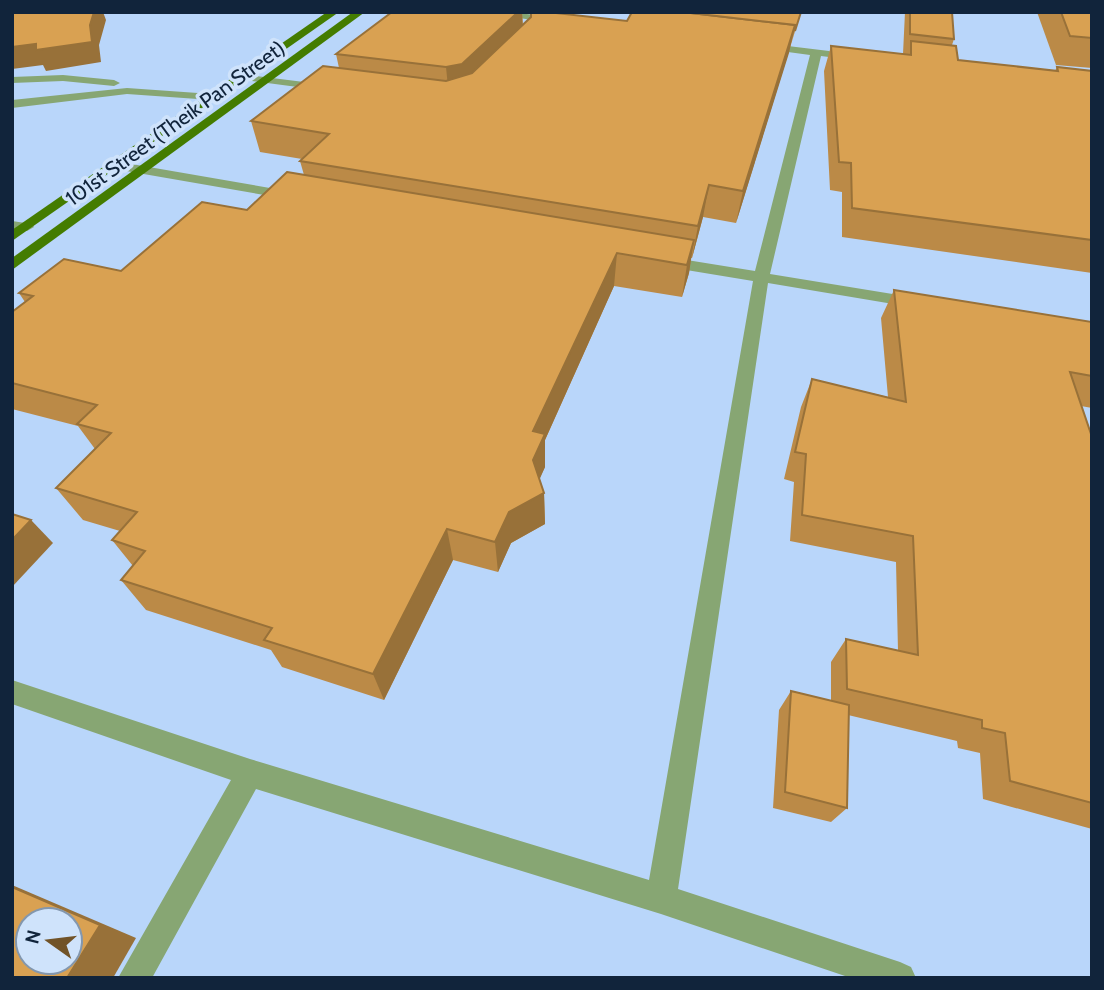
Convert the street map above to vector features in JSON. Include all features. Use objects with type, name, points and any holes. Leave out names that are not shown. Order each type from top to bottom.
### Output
[{"type":"main road","name":"101st Street (Theik Pan Street)","points":[[12,237],[19,226],[114,165],[334,12]]},
{"type":"main road","name":"101st Street (Theik Pan Street)","points":[[12,265],[360,12]]},
{"type":"street","points":[[485,12],[568,22]]},
{"type":"street","points":[[747,44],[843,56]]},
{"type":"street","points":[[661,900],[761,278],[816,53]]},
{"type":"street","points":[[240,77],[347,90]]},
{"type":"street","points":[[12,80],[53,78],[98,81],[117,84],[127,91]]},
{"type":"street","points":[[12,104],[127,91],[212,97]]},
{"type":"street","points":[[114,165],[309,199]]},
{"type":"street","points":[[651,259],[926,304]]},
{"type":"street","points":[[12,692],[250,773],[661,900],[900,978]]},
{"type":"street","points":[[134,978],[250,773]]},
{"type":"building","points":[[12,12],[94,12],[90,25],[92,42],[36,50],[36,44],[12,47]]},
{"type":"building","points":[[392,12],[518,12],[462,64],[446,67],[336,54]]},
{"type":"building","points":[[531,12],[627,21],[632,12],[682,12],[795,25],[743,191],[709,185],[698,226],[300,161],[329,134],[251,121],[323,66],[446,81],[472,73],[531,17]]},
{"type":"building","points":[[682,12],[801,12],[795,31],[795,25]]},
{"type":"building","points":[[910,12],[952,12],[954,39],[910,34]]},
{"type":"building","points":[[1061,12],[1092,12],[1092,38],[1070,36]]},
{"type":"building","points":[[911,41],[956,46],[958,60],[1058,71],[1057,67],[1092,71],[1092,240],[852,208],[851,163],[839,162],[831,46],[911,55]]},
{"type":"building","points":[[287,172],[694,240],[687,265],[617,253],[533,431],[545,434],[533,460],[544,493],[509,512],[495,542],[447,529],[373,674],[264,640],[272,628],[121,580],[145,551],[112,540],[137,512],[56,488],[111,433],[77,424],[97,405],[12,383],[12,312],[33,296],[19,293],[64,259],[121,271],[202,202],[247,210]]},
{"type":"building","points":[[894,290],[1092,322],[1092,376],[1070,372],[1092,437],[1092,803],[1010,781],[1005,733],[982,728],[982,720],[847,689],[846,639],[918,655],[913,536],[802,515],[806,454],[795,452],[812,379],[906,402]]},
{"type":"building","points":[[12,514],[31,520],[12,540]]},
{"type":"building","points":[[791,691],[849,705],[847,808],[785,792]]},
{"type":"building","points":[[12,887],[56,906],[14,906],[14,976],[68,976],[12,978]]},
{"type":"building","points":[[84,918],[100,925],[84,951]]}]
